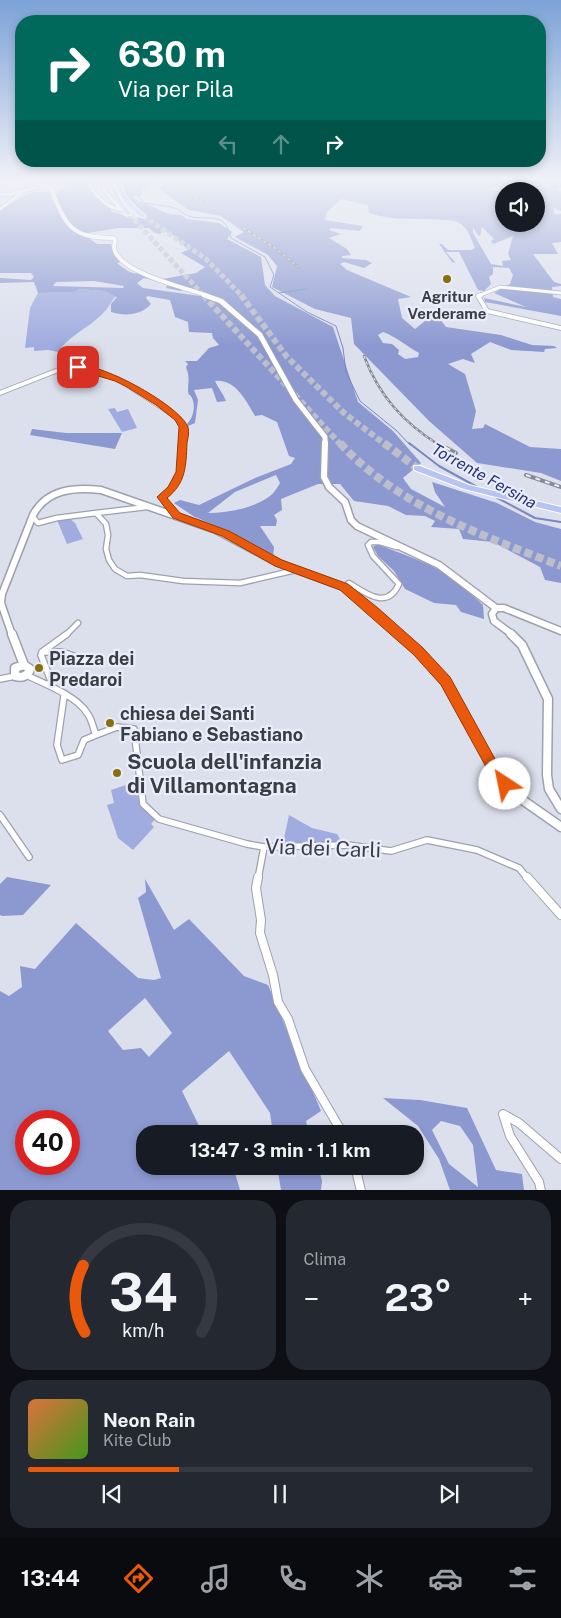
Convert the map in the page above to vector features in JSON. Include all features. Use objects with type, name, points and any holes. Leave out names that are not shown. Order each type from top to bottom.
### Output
[{"type":"highway","points":[[417,468],[467,487],[561,510]]},
{"type":"street","points":[[85,236],[115,240],[114,248],[116,254],[133,267],[162,280],[211,297],[227,306],[260,335],[296,400],[320,428],[325,437],[324,477],[329,487],[345,502],[351,520],[365,531],[438,565],[456,576],[496,608],[504,608],[561,631]]},
{"type":"street","points":[[561,293],[500,287],[478,296],[487,311],[561,328]]},
{"type":"street","points":[[0,393],[66,367],[74,366],[118,379],[159,404],[178,418],[184,427],[181,472],[172,489],[162,497],[166,506],[177,516]]},
{"type":"street","points":[[26,675],[30,669],[24,664],[1,606],[2,594],[32,516],[47,498],[63,491],[77,488],[101,490],[226,534],[278,563],[344,587],[419,651],[446,681],[496,772],[514,794],[561,827]]},
{"type":"street","points":[[32,516],[38,523],[96,512],[149,506]]},
{"type":"street","points":[[96,512],[106,524],[108,535],[106,549],[109,560],[115,568],[127,576],[140,575],[183,581],[240,583],[297,570]]},
{"type":"street","points":[[344,587],[349,584],[367,595],[378,599],[389,597],[397,591],[399,584],[394,576],[369,550],[368,545],[370,542],[380,542],[406,549]]},
{"type":"street","points":[[496,608],[492,614],[494,621],[516,637],[522,645],[548,698],[547,775],[549,789],[561,809]]},
{"type":"street","points":[[42,652],[72,630],[78,623]]},
{"type":"street","points":[[42,652],[62,652],[88,661]]},
{"type":"street","points":[[42,652],[41,655],[51,681],[48,685]]},
{"type":"street","points":[[15,676],[15,668],[24,664]]},
{"type":"street","points":[[0,679],[26,675],[48,685],[77,703],[87,712],[96,734],[84,740],[78,755],[62,760],[59,755],[56,738],[65,702],[64,696]]},
{"type":"street","name":"Via dei Carli","points":[[96,734],[117,727],[134,728],[143,804],[159,819],[239,842],[264,847],[347,845],[391,851],[427,840],[477,850],[519,868],[561,915]]},
{"type":"street","points":[[0,815],[29,857]]},
{"type":"street","points":[[264,847],[256,888],[261,920],[260,933],[274,975],[277,997],[288,1019],[305,1069],[338,1125]]},
{"type":"street","points":[[541,1190],[539,1182],[510,1136],[503,1114],[519,1123],[561,1159]]},
{"type":"street","points":[[357,1175],[361,1190]]},
{"type":"shaded area","points":[[0,236],[86,236],[97,244],[111,244],[114,254],[121,262],[117,263],[125,269],[157,280],[196,273],[205,267],[181,253],[188,250],[173,236],[229,236],[227,239],[261,257],[265,285],[275,296],[333,327],[358,402],[393,431],[421,463],[403,478],[411,489],[445,507],[435,492],[432,482],[497,503],[535,522],[561,529],[561,583],[545,580],[540,567],[493,542],[463,539],[459,529],[431,527],[435,521],[425,516],[406,515],[388,506],[354,501],[340,484],[318,484],[281,499],[282,510],[274,515],[277,520],[276,526],[260,526],[274,547],[273,558],[225,530],[193,516],[174,503],[180,500],[199,505],[255,478],[291,464],[295,458],[289,456],[277,422],[262,415],[255,416],[240,392],[235,387],[222,381],[215,381],[226,401],[217,402],[212,388],[194,390],[198,400],[195,423],[188,426],[187,424],[192,416],[194,405],[188,393],[186,367],[188,364],[185,361],[197,361],[209,348],[219,345],[213,338],[212,333],[189,332],[188,322],[175,317],[170,300],[147,296],[146,298],[151,304],[147,308],[137,313],[122,314],[111,312],[111,304],[117,297],[104,291],[79,289],[75,292],[38,293],[34,282],[0,283],[0,278],[31,280],[34,277],[31,273],[0,273]],"holes":[[[144,278],[168,284],[166,288],[181,291],[183,289],[207,297],[143,288],[137,283]],[[94,281],[124,286],[123,288],[53,286],[56,282]],[[276,475],[280,483],[271,495],[264,500],[249,507],[232,511],[208,513],[235,492]]]},
{"type":"shaded area","points":[[336,236],[329,238],[347,249],[351,255],[342,256],[342,258],[366,260],[372,263],[364,268],[344,262],[340,264],[347,270],[411,297],[398,299],[402,318],[415,329],[435,313],[446,327],[501,335],[532,345],[554,346],[557,348],[545,349],[544,352],[511,350],[490,342],[471,354],[475,363],[463,359],[448,364],[465,374],[476,411],[472,429],[483,428],[485,424],[530,447],[561,449],[561,481],[541,473],[477,463],[429,421],[354,344],[351,318],[315,309],[272,287],[277,266],[268,255],[235,237]],"holes":[[[383,332],[393,336],[419,353],[418,357],[405,359],[398,354],[399,350],[392,344],[383,343],[378,335]]]},
{"type":"shaded area","points":[[469,236],[474,236],[491,264],[503,266],[502,261],[511,260],[508,254],[513,236],[493,244],[491,241],[494,239],[491,236],[561,236],[561,242],[552,243],[558,254],[533,254],[554,282],[561,284],[561,286],[552,287],[553,297],[561,299],[561,316],[485,302],[484,298],[526,307],[494,293],[510,284],[513,275],[509,268],[493,267],[493,274],[489,277],[491,284],[484,291],[478,290],[459,252],[446,252],[456,263],[452,262],[439,244],[442,244],[448,250],[471,250],[475,248]]},
{"type":"shaded area","points":[[79,289],[104,291],[116,296],[98,318],[68,340],[58,352],[48,350],[34,351],[34,347],[25,348],[30,308],[38,293],[75,292]]},
{"type":"shaded area","points":[[115,408],[117,412],[128,409],[137,428],[122,432],[108,409]]},
{"type":"shaded area","points":[[32,429],[66,433],[122,433],[115,449],[30,435]]},
{"type":"shaded area","points":[[68,517],[75,523],[83,539],[67,544],[57,520]]},
{"type":"shaded area","points":[[377,544],[426,563],[452,578],[483,605],[484,619],[461,612],[456,605],[434,603],[405,589],[394,571],[378,556],[373,547]]},
{"type":"shaded area","points":[[135,782],[140,803],[155,819],[151,824],[154,827],[133,850],[118,838],[107,805],[114,803],[111,790]]},
{"type":"shaded area","points":[[289,815],[312,828],[337,834],[340,839],[338,842],[283,843]]},
{"type":"shaded area","points":[[7,877],[51,885],[23,915],[2,916],[0,915],[0,884]]},
{"type":"shaded area","points":[[145,879],[174,930],[189,919],[244,976],[268,985],[321,1111],[306,1121],[307,1125],[272,1125],[270,1113],[229,1051],[182,1091],[199,1125],[136,1125],[136,1175],[236,1175],[240,1190],[0,1190],[0,991],[9,996],[22,987],[20,966],[35,969],[76,923],[138,978],[154,980],[161,978],[138,898],[146,892]],"holes":[[[145,998],[172,1033],[149,1057],[141,1048],[123,1050],[108,1031]]]},
{"type":"shaded area","points":[[383,1098],[420,1100],[467,1108],[496,1170],[522,1174],[524,1190],[450,1190],[439,1159],[424,1135],[424,1125],[417,1125]],"holes":[[[441,1121],[460,1126],[473,1145],[478,1187],[449,1164],[432,1130]]]},
{"type":"shaded area","points":[[278,1175],[320,1175],[321,1190],[281,1190]]},
{"type":"waterway","name":"Torrente Fersina","points":[[230,236],[231,238],[265,257],[274,275],[270,287],[307,312],[336,326],[343,348],[346,372],[360,401],[397,431],[410,445]]},
{"type":"waterway","points":[[279,293],[307,289]]},
{"type":"waterway","name":"Torrente Fersina","points":[[409,443],[439,466],[479,488]]},
{"type":"waterway","name":"Torrente Fersina","points":[[494,496],[535,518],[561,522]]},
{"type":"tunnel","points":[[149,236],[204,296]]},
{"type":"tunnel","points":[[172,236],[206,259],[242,296]]},
{"type":"tunnel","points":[[203,295],[341,445]]},
{"type":"tunnel","points":[[241,295],[287,357],[344,413],[386,445]]},
{"type":"tunnel","points":[[340,443],[388,485],[415,502],[472,531],[561,566]]},
{"type":"tunnel","points":[[384,443],[417,468]]},
{"type":"railway","points":[[255,236],[275,248],[298,267]]},
{"type":"railway","points":[[364,356],[377,384],[394,407],[404,418],[439,445]]},
{"type":"railway","points":[[437,443],[456,453]]},
{"type":"railway","points":[[526,475],[561,487]]},
{"type":"place","name":"Agritur Verderame","points":[[447,279]]},
{"type":"place","name":"Piazza dei Predaroi","points":[[39,668]]},
{"type":"place","name":"chiesa dei Santi Fabiano e Sebastiano","points":[[110,723]]},
{"type":"place","name":"Scuola dell'infanzia di Villamontagna","points":[[117,773]]},
{"type":"route","points":[[78,367],[118,379],[130,385],[178,418],[184,427],[181,448],[183,466],[178,482],[162,497],[170,510],[177,516],[226,534],[278,563],[344,587],[374,611],[419,651],[446,681],[496,772],[505,784]]}]
